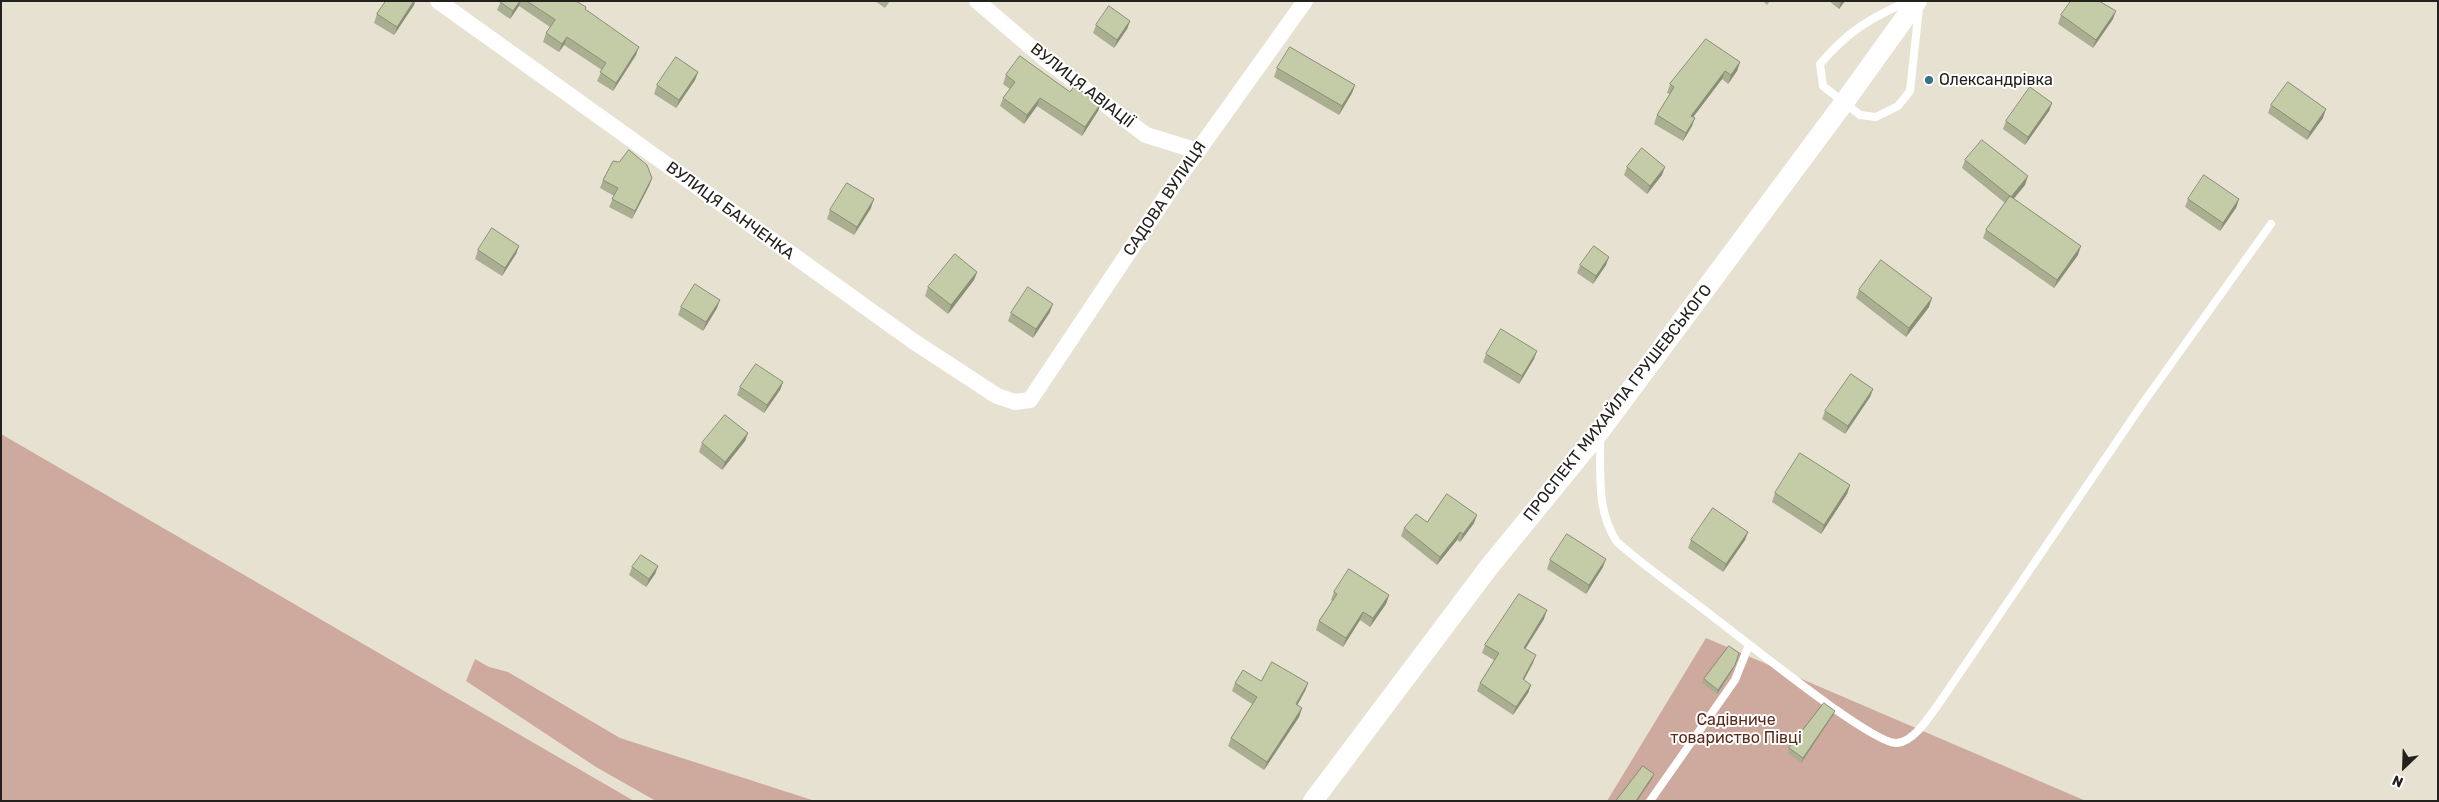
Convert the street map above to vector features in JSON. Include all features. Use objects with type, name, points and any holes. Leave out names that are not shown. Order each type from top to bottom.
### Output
[{"type":"street","name":"ВУЛИЦЯ БАНЧЕНКА","points":[[438,1],[913,341],[997,396],[1015,402],[1030,400]]},
{"type":"street","name":"ВУЛИЦЯ АВІАЦІЇ","points":[[977,1],[1046,59],[1146,135],[1198,151]]},
{"type":"street","name":"САДОВА ВУЛИЦЯ","points":[[1030,400],[1198,151],[1305,1]]},
{"type":"street","name":"ПРОСПЕКТ МИХАЙЛА ГРУШЕВСЬКОГО","points":[[1313,801],[1489,568],[1600,431],[1918,1]]},
{"type":"lane","points":[[1908,1],[1877,15],[1841,40],[1820,64],[1823,86],[1843,104],[1860,115],[1876,117],[1898,106],[1910,91],[1918,1]]},
{"type":"lane","points":[[1600,431],[1602,510],[1607,528],[1617,542],[1749,645],[1875,736],[1889,742],[1904,741],[1916,732],[1942,699],[2143,403],[2271,224]]},
{"type":"lane","points":[[1650,801],[1735,680],[1749,645]]},
{"type":"green space","points":[[1,434],[634,801],[1,801]]},
{"type":"green space","name":"Садівниче товариство Півці","points":[[1706,638],[2086,801],[1607,801]]},
{"type":"green space","points":[[475,659],[489,667],[508,672],[620,738],[815,801],[656,801],[596,767],[466,681]]},
{"type":"building","points":[[386,1],[414,1],[397,27],[377,14]]},
{"type":"building","points":[[501,1],[520,1],[513,11]]},
{"type":"building","points":[[527,1],[576,1],[639,47],[616,83],[600,72],[606,63],[567,37],[562,44],[546,33],[555,20]]},
{"type":"building","points":[[2071,1],[2099,1],[2116,11],[2096,40],[2061,15]]},
{"type":"building","points":[[1109,6],[1130,21],[1117,40],[1096,25]]},
{"type":"building","points":[[1706,39],[1740,62],[1731,75],[1725,71],[1691,116],[1695,118],[1686,133],[1657,115],[1674,87],[1670,84]]},
{"type":"building","points":[[1290,47],[1355,85],[1342,106],[1277,68]]},
{"type":"building","points":[[1020,56],[1070,92],[1074,86],[1101,103],[1085,127],[1040,98],[1027,115],[1003,98],[1015,82],[1006,75]]},
{"type":"building","points":[[676,57],[698,72],[679,100],[657,85]]},
{"type":"building","points":[[2288,82],[2326,109],[2310,132],[2271,105]]},
{"type":"building","points":[[2030,87],[2052,103],[2028,137],[2006,121]]},
{"type":"building","points":[[1982,140],[2028,176],[2011,197],[1965,160]]},
{"type":"building","points":[[1642,148],[1665,167],[1650,186],[1627,167]]},
{"type":"building","points":[[629,150],[647,165],[652,178],[635,211],[612,199],[618,188],[603,180],[613,161],[619,162]]},
{"type":"building","points":[[2204,175],[2239,199],[2223,223],[2188,199]]},
{"type":"building","points":[[847,183],[874,199],[857,227],[830,210]]},
{"type":"building","points":[[2010,196],[2081,246],[2057,280],[1986,230]]},
{"type":"building","points":[[492,228],[519,246],[505,268],[478,250]]},
{"type":"building","points":[[1594,246],[1609,257],[1596,276],[1580,265]]},
{"type":"building","points":[[955,254],[977,272],[951,305],[928,287]]},
{"type":"building","points":[[1881,260],[1932,298],[1909,328],[1859,290]]},
{"type":"building","points":[[695,284],[720,300],[706,322],[681,307]]},
{"type":"building","points":[[1028,287],[1053,304],[1036,329],[1011,313]]},
{"type":"building","points":[[1501,329],[1537,351],[1522,376],[1486,354]]},
{"type":"building","points":[[756,364],[783,382],[767,405],[740,387]]},
{"type":"building","points":[[1851,374],[1873,389],[1848,426],[1825,411]]},
{"type":"building","points":[[725,415],[748,433],[725,462],[702,443]]},
{"type":"building","points":[[1800,453],[1850,485],[1824,525],[1775,493]]},
{"type":"building","points":[[1447,494],[1477,515],[1463,534],[1460,532],[1440,557],[1404,528],[1416,514],[1427,522]]},
{"type":"building","points":[[1713,508],[1748,532],[1726,564],[1691,540]]},
{"type":"building","points":[[1567,534],[1606,559],[1589,585],[1550,560]]},
{"type":"building","points":[[641,555],[658,566],[649,579],[632,567]]},
{"type":"building","points":[[1349,569],[1389,595],[1373,618],[1363,612],[1346,638],[1319,621],[1337,594],[1334,592]]},
{"type":"building","points":[[1519,594],[1547,610],[1524,648],[1536,655],[1523,679],[1531,685],[1516,707],[1480,683],[1499,653],[1485,645]]},
{"type":"building","points":[[1729,646],[1739,653],[1735,665],[1718,690],[1704,679]]},
{"type":"building","points":[[1272,662],[1308,683],[1296,704],[1302,708],[1267,762],[1231,738],[1257,697],[1235,683],[1243,670],[1261,681]]},
{"type":"building","points":[[1824,703],[1835,711],[1803,758],[1789,748]]},
{"type":"building","points":[[1643,766],[1654,774],[1636,801],[1616,801]]},
{"type":"place","name":"Олександрівка","points":[[1929,80]]}]
